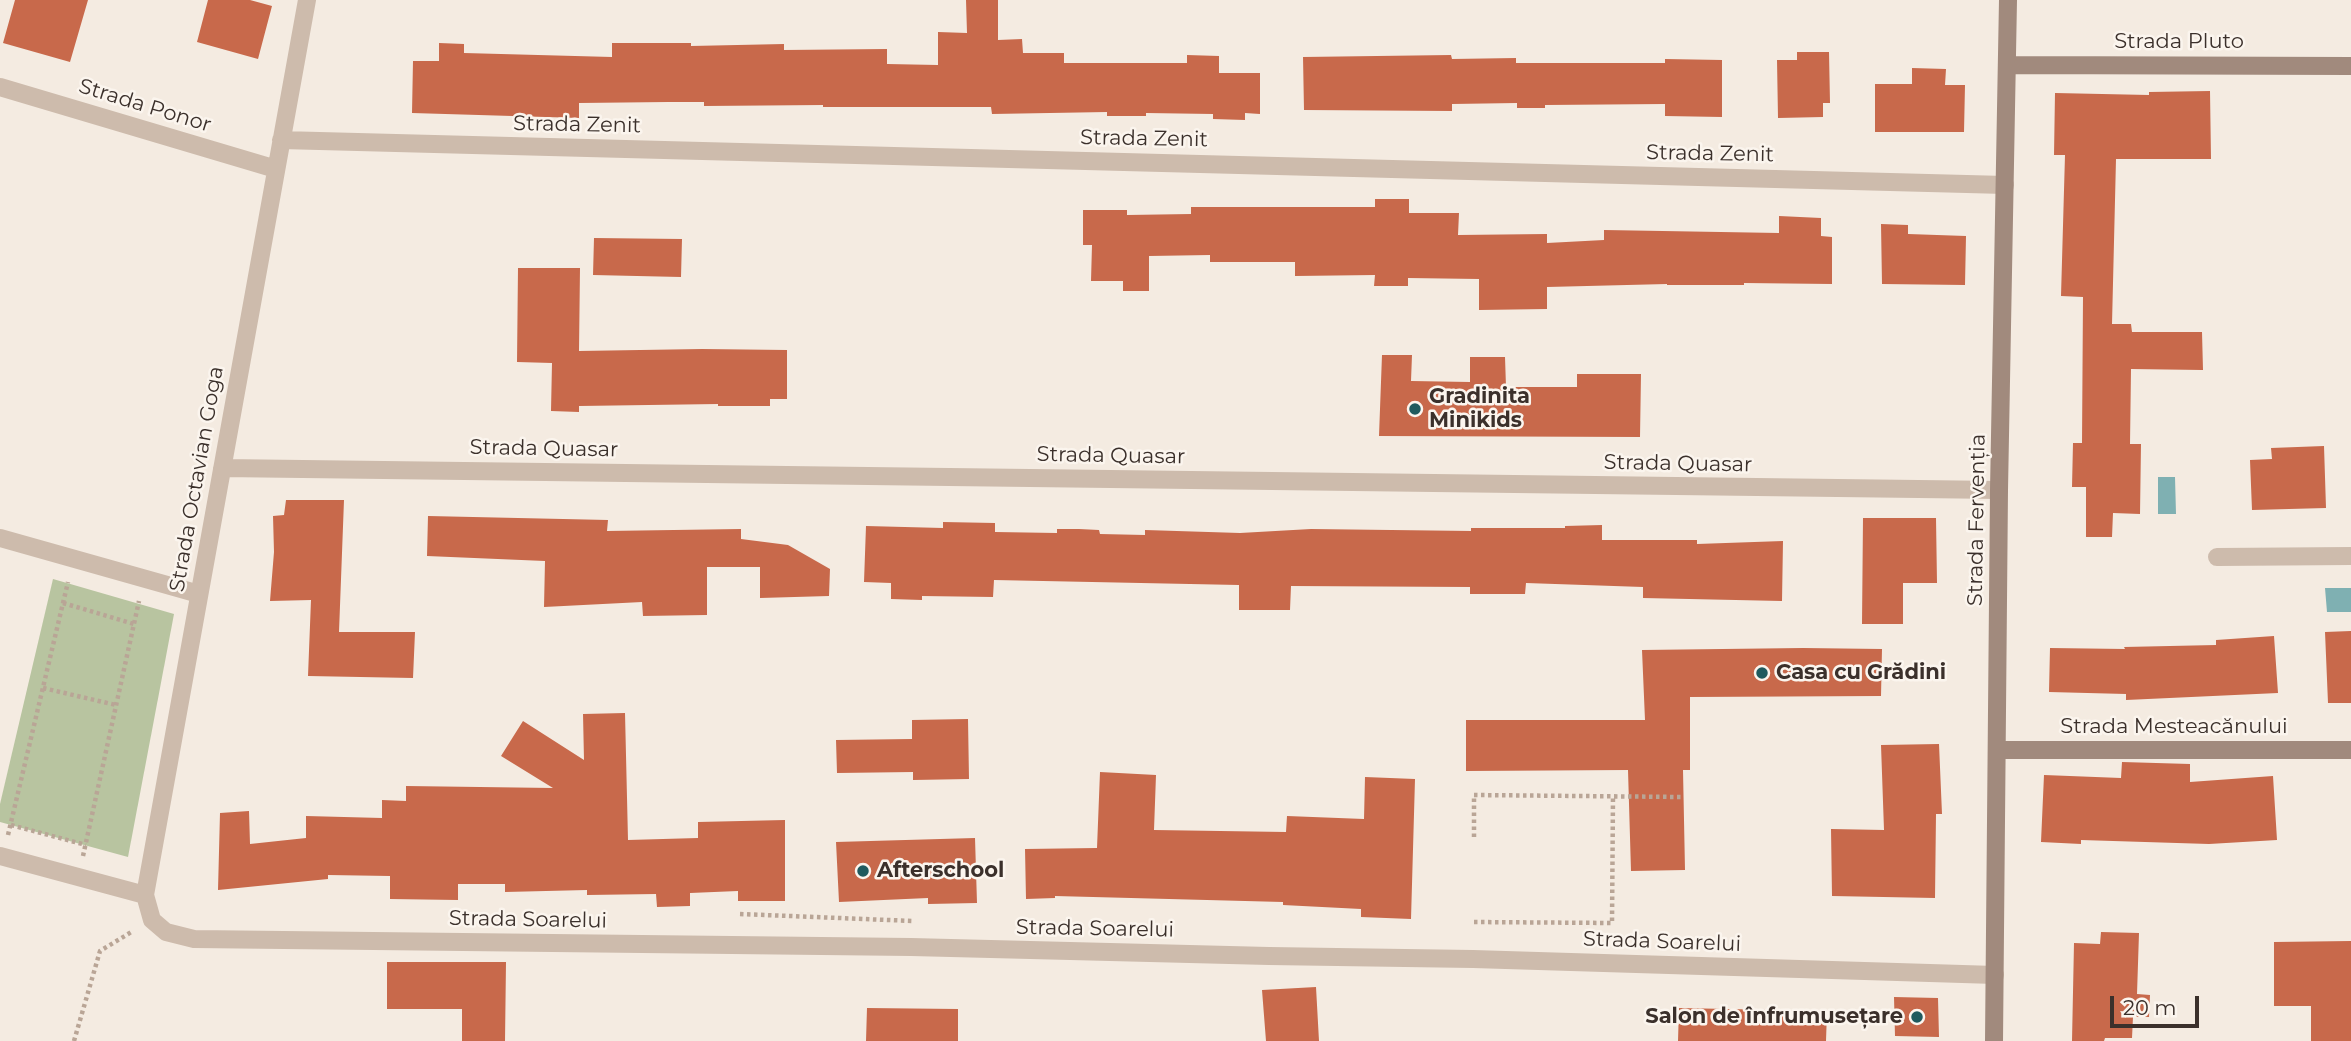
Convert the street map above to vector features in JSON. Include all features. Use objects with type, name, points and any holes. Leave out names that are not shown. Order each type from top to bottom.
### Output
[{"type":"street","name":"Strada Octavian Goga","points":[[152,920],[145,895],[307,0]]},
{"type":"street","name":"Strada Fervenția","points":[[1994,1041],[2008,0]]},
{"type":"street","name":"Strada Pluto","points":[[2007,65],[2351,66]]},
{"type":"street","name":"Strada Ponor","points":[[0,87],[276,169]]},
{"type":"street","name":"Strada Zenit","points":[[281,139],[2005,184]]},
{"type":"street","name":"Strada Quasar","points":[[222,468],[2000,490]]},
{"type":"street","points":[[0,538],[200,594]]},
{"type":"street","points":[[2217,557],[2351,556]]},
{"type":"street","name":"Strada Mesteacănului","points":[[1997,750],[2351,750]]},
{"type":"street","points":[[1,856],[145,895]]},
{"type":"street","name":"Strada Soarelui","points":[[152,920],[166,932],[194,939],[911,947],[1487,959],[1995,975]]},
{"type":"path","points":[[1,856],[11,825],[74,559]]},
{"type":"path","points":[[79,877],[144,579]]},
{"type":"path","points":[[63,603],[134,624]]},
{"type":"path","points":[[43,688],[116,705]]},
{"type":"path","points":[[1474,838],[1474,795],[1682,797]]},
{"type":"path","points":[[1474,922],[1612,923],[1613,796]]},
{"type":"path","points":[[11,825],[86,845]]},
{"type":"path","points":[[740,914],[910,920]]},
{"type":"path","points":[[74,1041],[100,951],[152,920]]},
{"type":"green space","points":[[53,579],[174,614],[128,857],[0,822],[0,804]]},
{"type":"water","points":[[2158,477],[2175,477],[2176,514],[2158,514]]},
{"type":"water","points":[[2325,588],[2351,588],[2351,612],[2327,612]]},
{"type":"building","points":[[15,0],[88,0],[70,62],[3,43]]},
{"type":"building","points":[[208,0],[250,0],[272,6],[258,59],[197,42]]},
{"type":"building","points":[[966,0],[998,0],[998,40],[1022,39],[1023,53],[1064,53],[1064,63],[1187,63],[1187,55],[1219,56],[1219,73],[1260,73],[1260,114],[1245,113],[1245,120],[1213,119],[1213,114],[992,114],[991,107],[704,106],[704,102],[579,103],[579,118],[412,113],[413,61],[439,61],[439,43],[464,44],[464,53],[612,57],[612,43],[691,43],[691,46],[784,44],[784,50],[887,49],[887,64],[938,65],[938,32],[967,33]]},
{"type":"building","points":[[1797,52],[1829,52],[1830,103],[1823,103],[1823,117],[1778,118],[1777,60],[1797,60]]},
{"type":"building","points":[[1451,55],[1452,59],[1516,58],[1516,63],[1665,63],[1665,59],[1722,60],[1722,117],[1665,116],[1665,104],[1545,105],[1545,108],[1517,108],[1517,103],[1452,104],[1452,111],[1304,110],[1303,57]]},
{"type":"building","points":[[1912,68],[1946,69],[1945,85],[1965,85],[1964,132],[1875,132],[1875,84],[1912,84]]},
{"type":"building","points":[[2210,91],[2211,159],[2116,159],[2112,324],[2131,324],[2132,332],[2202,332],[2203,370],[2131,369],[2130,444],[2141,444],[2140,514],[2113,513],[2112,537],[2086,537],[2086,487],[2072,487],[2073,443],[2082,443],[2083,297],[2061,296],[2065,155],[2054,155],[2055,93],[2149,95],[2149,92]]},
{"type":"building","points":[[1375,199],[1409,199],[1409,213],[1459,213],[1458,235],[1547,234],[1547,243],[1604,240],[1604,230],[1779,233],[1779,216],[1821,218],[1821,236],[1832,237],[1832,284],[1547,287],[1547,309],[1479,310],[1479,279],[1408,278],[1408,286],[1374,286],[1375,275],[1295,276],[1295,262],[1210,262],[1210,255],[1149,256],[1149,291],[1123,291],[1123,281],[1091,281],[1092,245],[1083,245],[1083,210],[1127,210],[1127,215],[1191,214],[1191,207],[1375,207]]},
{"type":"building","points":[[1881,224],[1908,225],[1908,234],[1966,236],[1965,285],[1882,284]]},
{"type":"building","points":[[594,238],[682,239],[681,277],[593,275]]},
{"type":"building","points":[[518,268],[580,268],[579,351],[787,350],[787,399],[770,399],[770,406],[579,406],[579,412],[551,411],[552,363],[517,362]]},
{"type":"building","points":[[1382,355],[1412,355],[1411,381],[1470,382],[1470,357],[1505,357],[1506,387],[1577,387],[1577,374],[1641,374],[1640,437],[1379,436]]},
{"type":"building","points":[[2324,446],[2326,508],[2252,510],[2250,460],[2272,459],[2271,448]]},
{"type":"building","points":[[286,500],[344,500],[339,632],[415,632],[413,678],[308,676],[311,600],[270,601],[274,552],[273,516],[284,515]]},
{"type":"building","points":[[428,516],[608,520],[607,531],[741,529],[741,539],[788,545],[830,569],[829,596],[760,598],[760,567],[707,567],[707,615],[643,616],[642,602],[544,607],[545,561],[427,556]]},
{"type":"building","points":[[1863,518],[1936,518],[1937,583],[1903,583],[1903,624],[1862,624]]},
{"type":"building","points":[[943,522],[995,523],[995,532],[1057,533],[1057,529],[1079,529],[1099,530],[1100,534],[1145,535],[1145,530],[1240,533],[1311,529],[1471,531],[1471,528],[1565,528],[1602,525],[1602,540],[1697,540],[1697,544],[1783,541],[1782,601],[1643,598],[1643,587],[1526,583],[1525,594],[1470,594],[1470,587],[1291,586],[1290,610],[1239,610],[1239,585],[994,580],[993,597],[922,596],[922,600],[891,599],[891,583],[864,582],[866,526],[943,528]]},
{"type":"building","points":[[2351,631],[2351,703],[2328,703],[2325,632]]},
{"type":"building","points":[[2274,636],[2278,693],[2126,700],[2126,694],[2049,692],[2050,648],[2125,649],[2124,647],[2216,645],[2216,640]]},
{"type":"building","points":[[1882,649],[1881,696],[1690,697],[1690,770],[1683,770],[1685,870],[1631,871],[1628,770],[1466,771],[1466,720],[1645,720],[1642,650]]},
{"type":"building","points":[[625,713],[628,840],[698,838],[698,822],[785,820],[785,901],[738,901],[738,891],[690,893],[690,906],[657,907],[656,894],[587,895],[587,890],[505,892],[505,884],[458,884],[458,900],[390,899],[390,876],[328,875],[328,879],[218,890],[220,813],[249,811],[250,844],[306,838],[306,816],[382,818],[382,800],[406,801],[406,786],[553,788],[501,756],[523,721],[584,760],[583,714]]},
{"type":"building","points":[[968,719],[969,779],[913,780],[913,772],[837,773],[836,740],[912,739],[912,720]]},
{"type":"building","points":[[1939,744],[1942,814],[1936,814],[1935,898],[1832,896],[1831,829],[1884,830],[1881,745]]},
{"type":"building","points":[[2122,762],[2190,764],[2190,782],[2273,776],[2277,840],[2209,844],[2081,840],[2081,844],[2041,842],[2044,775],[2121,778]]},
{"type":"building","points":[[1100,772],[1156,775],[1154,830],[1286,832],[1287,816],[1364,819],[1365,777],[1415,779],[1411,919],[1361,917],[1361,909],[1283,905],[1283,902],[1055,896],[1026,899],[1025,849],[1097,848]]},
{"type":"building","points":[[975,838],[977,903],[928,904],[928,898],[839,902],[836,842]]},
{"type":"building","points":[[2101,932],[2139,933],[2137,994],[2150,995],[2149,1017],[2133,1017],[2132,1038],[2072,1041],[2074,943],[2100,944]]},
{"type":"building","points":[[2351,941],[2351,1041],[2311,1041],[2311,1006],[2274,1006],[2274,942]]},
{"type":"building","points":[[387,962],[506,962],[505,1041],[462,1041],[462,1009],[387,1009]]},
{"type":"building","points":[[1316,987],[1319,1041],[1266,1041],[1262,990]]},
{"type":"building","name":"Salon de înfrumusețare","points":[[1894,997],[1938,998],[1939,1037],[1895,1036]]},
{"type":"building","points":[[867,1008],[958,1009],[958,1041],[866,1041]]},
{"type":"building","points":[[1679,1008],[1827,1011],[1826,1041],[1678,1041]]},
{"type":"place","name":"Gradinita Minikids","points":[[1415,409]]},
{"type":"place","name":"Casa cu Grădini","points":[[1762,673]]},
{"type":"place","name":"Afterschool","points":[[863,871]]},
{"type":"place","name":"Salon de înfrumusețare","points":[[1917,1017]]}]
